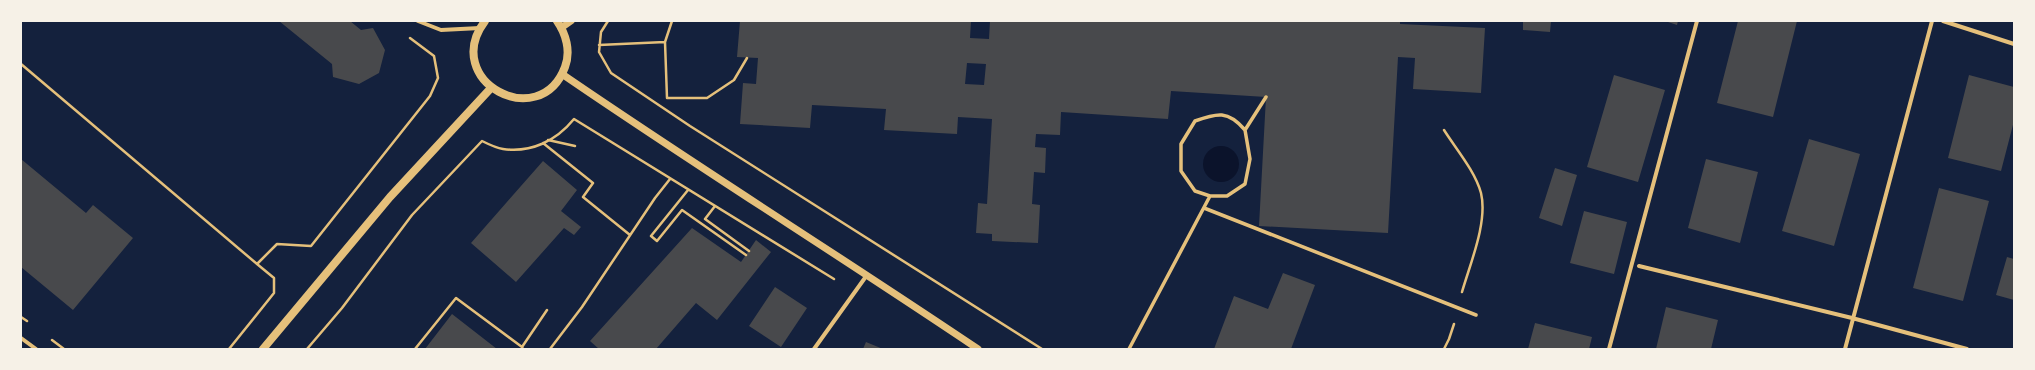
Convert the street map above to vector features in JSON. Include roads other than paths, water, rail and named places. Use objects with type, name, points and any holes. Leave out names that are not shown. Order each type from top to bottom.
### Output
[{"type":"main road","points":[[482,24],[474,44],[474,61],[481,77],[491,88],[510,97],[530,97],[542,94],[552,87],[562,74],[566,64],[567,47],[559,25]]},
{"type":"main road","points":[[263,349],[390,197],[491,88]]},
{"type":"street","points":[[418,21],[441,30],[482,24]]},
{"type":"street","points":[[559,25],[570,21]]},
{"type":"street","points":[[1609,349],[1697,21]]},
{"type":"street","points":[[1845,349],[1932,21]]},
{"type":"street","points":[[1943,21],[2014,44]]},
{"type":"street","points":[[562,74],[657,138],[868,274],[978,349]]},
{"type":"street","points":[[1245,130],[1266,97]]},
{"type":"street","points":[[1217,113],[1236,119],[1245,130],[1250,159],[1245,184],[1227,196],[1210,196],[1195,191],[1180,171],[1181,144],[1195,121],[1217,113]]},
{"type":"street","points":[[1129,349],[1210,196]]},
{"type":"street","points":[[1204,208],[1476,315]]},
{"type":"street","points":[[1639,266],[1852,318],[1967,349]]},
{"type":"street","points":[[814,349],[868,274]]},
{"type":"street","points":[[21,338],[36,349]]},
{"type":"water","points":[[1225,146],[1234,151],[1238,157],[1238,171],[1234,177],[1225,182],[1217,182],[1208,177],[1204,171],[1203,160],[1208,151],[1214,147]]}]
